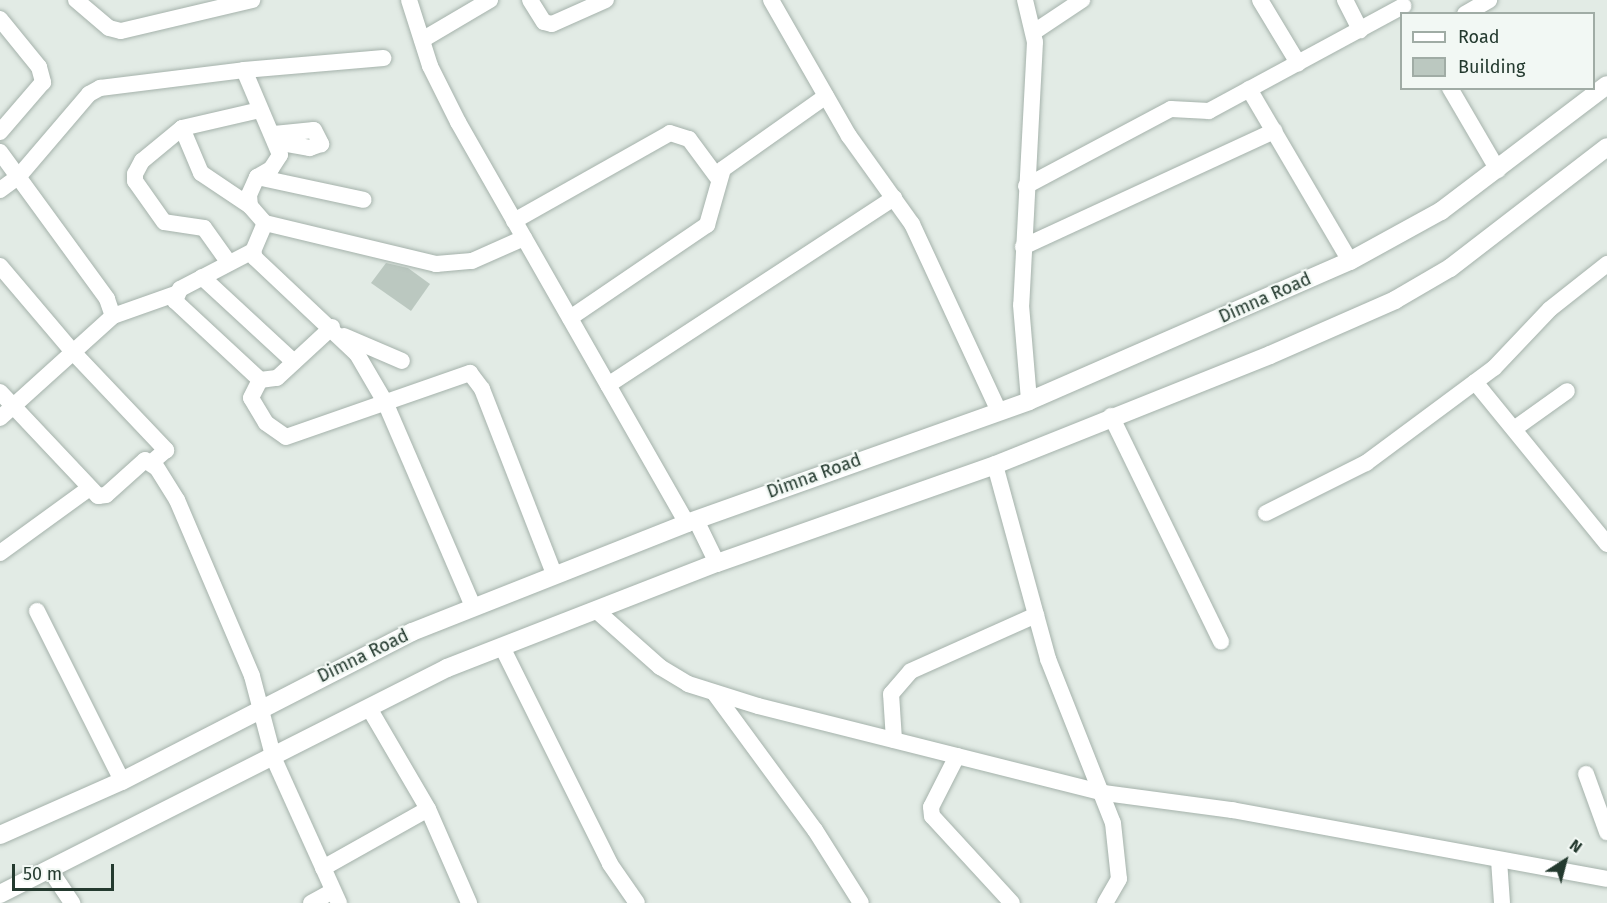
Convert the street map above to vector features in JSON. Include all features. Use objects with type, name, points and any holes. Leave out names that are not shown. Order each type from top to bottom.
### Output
[{"type":"street","points":[[76,0],[109,28],[122,31],[252,0]]},
{"type":"street","points":[[409,0],[422,40],[458,122],[608,385],[717,563]]},
{"type":"street","points":[[422,40],[490,0]]},
{"type":"street","points":[[530,0],[544,22],[552,24],[606,0]]},
{"type":"street","points":[[771,0],[826,96],[894,198],[941,280],[998,409]]},
{"type":"street","points":[[1024,0],[1034,32],[1021,326],[1029,401]]},
{"type":"street","points":[[1034,32],[1082,0]]},
{"type":"street","points":[[1260,0],[1298,63]]},
{"type":"street","points":[[1345,0],[1360,30]]},
{"type":"street","points":[[1468,12],[1486,1]]},
{"type":"street","points":[[1026,186],[1171,109],[1199,114],[1403,7]]},
{"type":"street","points":[[0,19],[43,76],[37,91],[0,132]]},
{"type":"street","points":[[0,190],[19,176],[89,94],[100,88],[244,70],[383,58]]},
{"type":"street","points":[[244,70],[250,76],[260,110],[275,138],[278,162],[257,177],[249,195],[250,206]]},
{"type":"street","name":"Dimna Road","points":[[0,835],[122,781],[261,706],[472,606],[692,521],[998,409],[1029,401],[1350,261],[1440,211],[1498,170],[1607,85]]},
{"type":"street","points":[[1249,89],[1350,261]]},
{"type":"street","points":[[1451,90],[1498,170]]},
{"type":"street","points":[[717,177],[732,161],[826,96]]},
{"type":"street","points":[[229,263],[204,228],[164,222],[135,181],[142,161],[183,128],[260,110]]},
{"type":"street","points":[[183,128],[201,173],[250,206],[265,223],[435,264],[472,261],[524,238]]},
{"type":"street","points":[[1023,247],[1274,131]]},
{"type":"street","points":[[514,221],[669,133],[689,139],[717,177],[716,203],[707,225],[570,318]]},
{"type":"street","points":[[0,894],[274,759],[447,668],[503,649],[717,563],[994,465],[1111,416],[1270,355],[1395,300],[1450,268],[1607,147]]},
{"type":"street","points":[[0,152],[107,299],[113,316]]},
{"type":"street","points":[[257,177],[364,200]]},
{"type":"street","points":[[608,385],[894,198]]},
{"type":"street","points":[[0,418],[113,316],[175,294],[202,277],[254,251],[265,223]]},
{"type":"street","points":[[254,251],[260,266],[336,330],[402,361]]},
{"type":"street","points":[[1266,513],[1365,463],[1475,382],[1550,309],[1607,264]]},
{"type":"street","points":[[0,266],[72,351],[166,450],[152,462],[140,463],[106,495],[88,489],[0,392]]},
{"type":"street","points":[[202,277],[294,362]]},
{"type":"street","points":[[175,294],[181,308],[260,380],[277,378],[336,330]]},
{"type":"street","points":[[336,330],[385,402],[472,606]]},
{"type":"street","points":[[260,380],[251,398],[266,423],[286,436],[470,373],[482,389],[554,573]]},
{"type":"street","points":[[1475,382],[1607,544]]},
{"type":"street","points":[[1514,429],[1567,391]]},
{"type":"street","points":[[1111,416],[1221,642]]},
{"type":"street","points":[[152,462],[177,500],[261,706],[274,759],[336,897],[310,903]]},
{"type":"street","points":[[994,465],[1036,615],[1062,697],[1104,793],[1119,865],[1115,891],[1104,902]]},
{"type":"street","points":[[0,553],[88,489]]},
{"type":"street","points":[[37,610],[122,781]]},
{"type":"street","points":[[598,612],[660,666],[688,684],[715,694],[1104,793],[1232,810],[1606,880]]},
{"type":"street","points":[[894,741],[891,694],[905,676],[925,662],[1036,615]]},
{"type":"street","points":[[503,649],[610,864],[637,903]]},
{"type":"street","points":[[715,694],[815,830],[861,903]]},
{"type":"street","points":[[369,708],[428,809],[469,903]]},
{"type":"street","points":[[957,756],[931,807],[932,816],[1012,903]]},
{"type":"street","points":[[1586,774],[1607,832]]},
{"type":"street","points":[[323,868],[428,809]]},
{"type":"street","points":[[1499,860],[1502,903]]},
{"type":"street","points":[[50,870],[72,903]]},
{"type":"building","points":[[386,263],[408,268],[430,284],[411,311],[371,283]]}]
